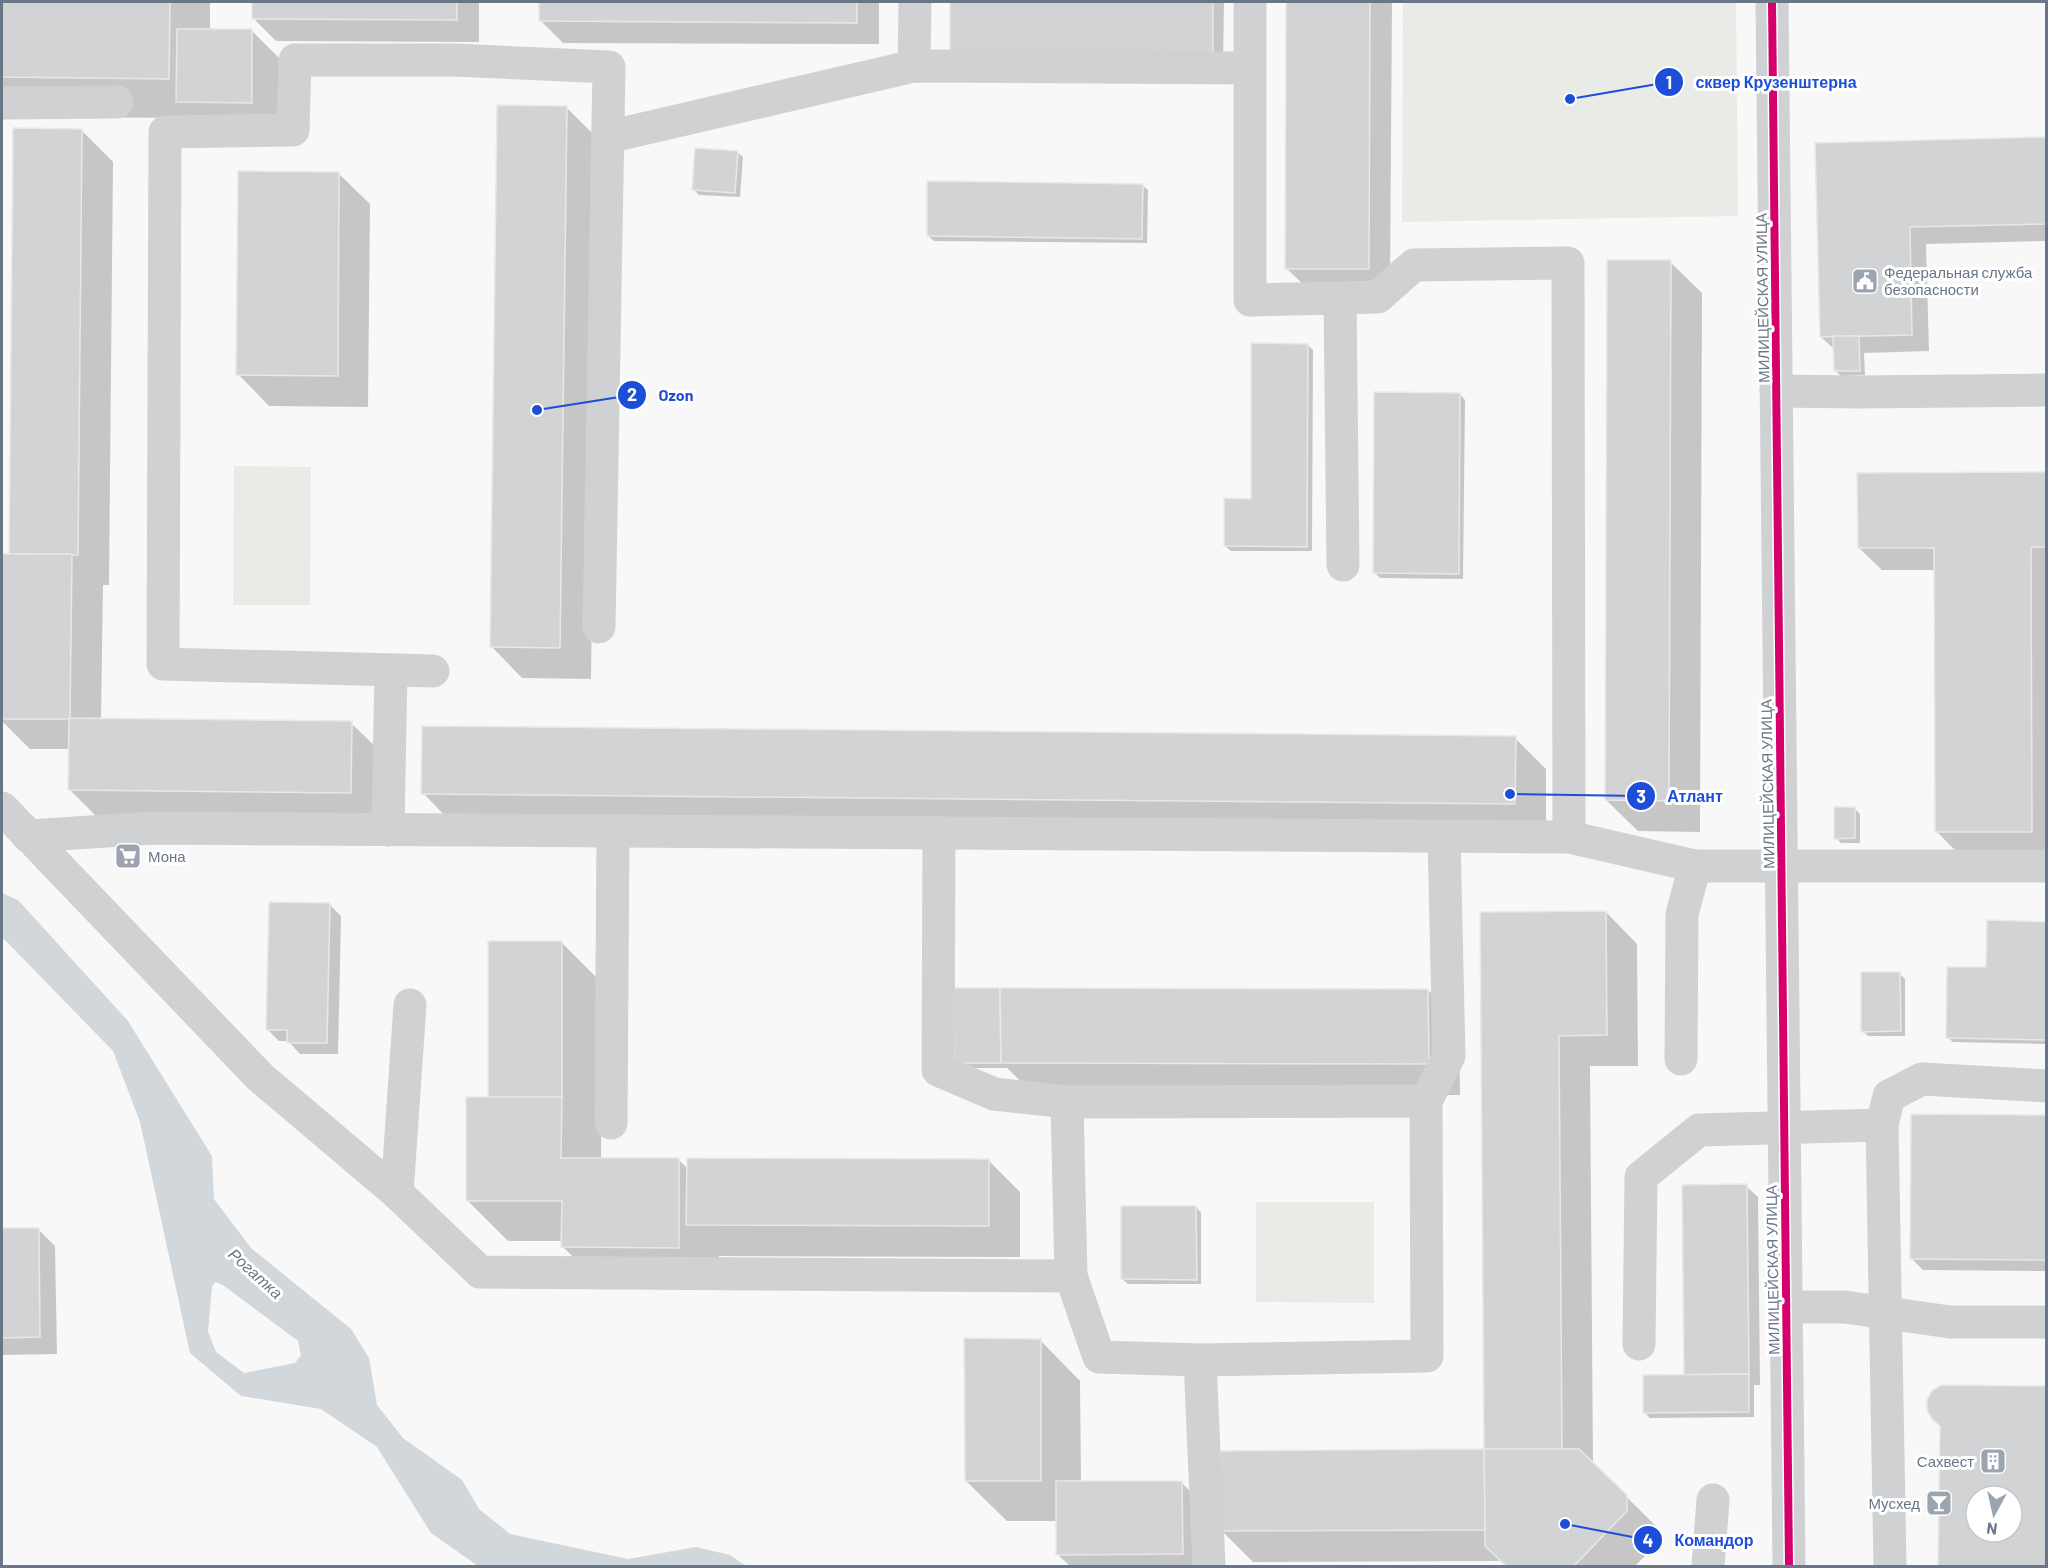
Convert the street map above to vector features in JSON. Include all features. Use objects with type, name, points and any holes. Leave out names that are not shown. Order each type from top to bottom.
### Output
[{"type":"street","points":[[914,66],[915,2]]},
{"type":"street","points":[[1250,2],[1250,300],[1378,297],[1414,266],[1568,263],[1569,837]]},
{"type":"street","name":"МИЛИЦЕЙСКАЯ УЛИЦА","points":[[1772,2],[1789,1566]]},
{"type":"street","points":[[433,672],[163,664],[165,132],[293,130],[295,60],[454,60],[609,67],[599,627]]},
{"type":"street","points":[[608,137],[914,66],[1249,68]]},
{"type":"street","points":[[2,103],[117,102]]},
{"type":"street","points":[[1340,298],[1343,565]]},
{"type":"street","points":[[1776,391],[2046,390]]},
{"type":"street","points":[[388,830],[391,670]]},
{"type":"street","points":[[2,808],[260,1077],[397,1193],[480,1272],[1071,1276]]},
{"type":"street","points":[[28,836],[153,828],[1569,837],[1695,866],[2046,866]]},
{"type":"street","points":[[611,1123],[613,831]]},
{"type":"street","points":[[939,833],[938,1070],[994,1094],[1067,1102],[1426,1101]]},
{"type":"street","points":[[1067,1102],[1071,1276],[1099,1357],[1200,1360],[1427,1356],[1426,1101],[1449,1056],[1444,836]]},
{"type":"street","points":[[1681,1059],[1682,914],[1695,866]]},
{"type":"street","points":[[397,1193],[410,1005]]},
{"type":"street","points":[[1890,1566],[1882,1125],[1889,1096],[1922,1079],[2046,1086]]},
{"type":"street","points":[[1639,1344],[1641,1177],[1699,1130],[1882,1125]]},
{"type":"street","points":[[1786,1307],[1845,1307],[1950,1322],[2046,1322]]},
{"type":"street","points":[[1200,1360],[1209,1566]]},
{"type":"street","points":[[1708,1566],[1713,1500]]},
{"type":"shaded area","points":[[1403,2],[1736,2],[1738,216],[1402,222]]},
{"type":"shaded area","points":[[234,466],[311,467],[310,605],[233,605]]},
{"type":"shaded area","points":[[1256,1202],[1374,1202],[1374,1303],[1256,1302]]},
{"type":"water","name":"Рогатка","points":[[2,893],[18,900],[128,1021],[212,1156],[214,1199],[251,1248],[351,1329],[369,1358],[377,1405],[403,1438],[462,1480],[479,1509],[510,1534],[628,1559],[696,1547],[730,1555],[746,1566],[478,1566],[431,1533],[377,1447],[321,1409],[241,1396],[190,1353],[140,1122],[113,1051],[2,937]],"holes":[[[215,1282],[223,1285],[298,1341],[301,1355],[295,1363],[244,1373],[216,1352],[208,1331],[212,1287]]]},
{"type":"building","points":[[2,2],[170,2],[169,79],[2,77]]},
{"type":"building","points":[[252,2],[457,2],[457,20],[252,19]]},
{"type":"building","points":[[539,2],[857,2],[857,23],[539,21]]},
{"type":"building","points":[[950,2],[1213,2],[1213,53],[950,52]]},
{"type":"building","points":[[1286,2],[1370,2],[1369,269],[1285,269]]},
{"type":"building","points":[[177,29],[252,29],[252,103],[176,102]]},
{"type":"building","points":[[497,105],[567,106],[560,648],[490,647]]},
{"type":"building","points":[[13,128],[82,129],[78,555],[9,554]]},
{"type":"building","name":"Федеральная служба безопасности","points":[[2046,137],[2046,224],[1910,227],[1912,335],[1820,337],[1815,143]]},
{"type":"building","points":[[695,148],[738,151],[735,193],[692,190]]},
{"type":"building","points":[[238,171],[339,172],[338,376],[236,375]]},
{"type":"building","points":[[927,181],[1143,184],[1142,239],[927,236]]},
{"type":"building","points":[[1607,260],[1671,260],[1669,801],[1605,800]]},
{"type":"building","points":[[1833,336],[1859,336],[1860,371],[1834,371]]},
{"type":"building","points":[[1251,343],[1308,344],[1307,547],[1224,546],[1224,498],[1251,499]]},
{"type":"building","points":[[1374,392],[1460,393],[1459,574],[1373,573]]},
{"type":"building","points":[[2046,472],[2046,547],[2031,547],[2032,832],[1935,832],[1934,548],[1858,548],[1857,473]]},
{"type":"building","points":[[2,554],[72,554],[70,718],[352,721],[351,793],[68,790],[69,719],[2,719]]},
{"type":"building","points":[[422,726],[1516,736],[1515,804],[421,794]]},
{"type":"building","points":[[1834,807],[1855,807],[1855,838],[1834,839]]},
{"type":"building","points":[[269,902],[330,903],[327,1043],[287,1043],[287,1030],[266,1030]]},
{"type":"building","points":[[1606,911],[1607,1035],[1559,1036],[1562,1449],[1484,1449],[1480,912]]},
{"type":"building","points":[[1987,920],[2046,922],[2046,1040],[1946,1038],[1947,967],[1986,967]]},
{"type":"building","points":[[488,941],[562,941],[562,1097],[488,1097]]},
{"type":"building","points":[[1861,972],[1900,972],[1901,1031],[1861,1032]]},
{"type":"building","points":[[954,988],[1000,988],[1001,1063],[954,1063]]},
{"type":"building","points":[[1000,988],[1428,989],[1429,1064],[1001,1063]]},
{"type":"building","points":[[466,1097],[562,1097],[561,1158],[679,1158],[679,1248],[561,1247],[562,1201],[466,1201]]},
{"type":"building","points":[[1911,1114],[2046,1115],[2046,1260],[1910,1259]]},
{"type":"building","points":[[687,1158],[989,1159],[989,1226],[686,1225]]},
{"type":"building","points":[[1747,1184],[1749,1374],[1684,1375],[1682,1185]]},
{"type":"building","points":[[1121,1206],[1196,1206],[1197,1280],[1121,1279]]},
{"type":"building","points":[[2,1228],[39,1228],[40,1337],[2,1338]]},
{"type":"building","points":[[964,1338],[1041,1339],[1041,1481],[965,1481]]},
{"type":"building","points":[[1749,1374],[1749,1412],[1643,1413],[1643,1375]]},
{"type":"building","name":"Сахвест","points":[[1941,1385],[2046,1386],[2046,1566],[1938,1566],[1940,1426],[1927,1410],[1927,1399],[1932,1391]]},
{"type":"building","points":[[1484,1449],[1579,1449],[1627,1495],[1627,1511],[1574,1566],[1506,1566],[1485,1546]]},
{"type":"building","points":[[1484,1449],[1485,1530],[1220,1531],[1220,1451]]},
{"type":"building","points":[[1056,1481],[1182,1481],[1183,1554],[1056,1555]]},
{"type":"cycle path","points":[[1772,2],[1789,1566]]},
{"type":"place","name":"сквер Крузенштерна","points":[[1570,99]]},
{"type":"place","name":"Федеральная служба безопасности","points":[[1865,281]]},
{"type":"place","name":"Ozon","points":[[537,410]]},
{"type":"place","name":"Атлант","points":[[1510,794]]},
{"type":"place","name":"Мона","points":[[128,856]]},
{"type":"place","name":"Сахвест","points":[[1993,1461]]},
{"type":"place","name":"Мусхед","points":[[1939,1503]]},
{"type":"place","name":"Командор","points":[[1565,1524]]}]
